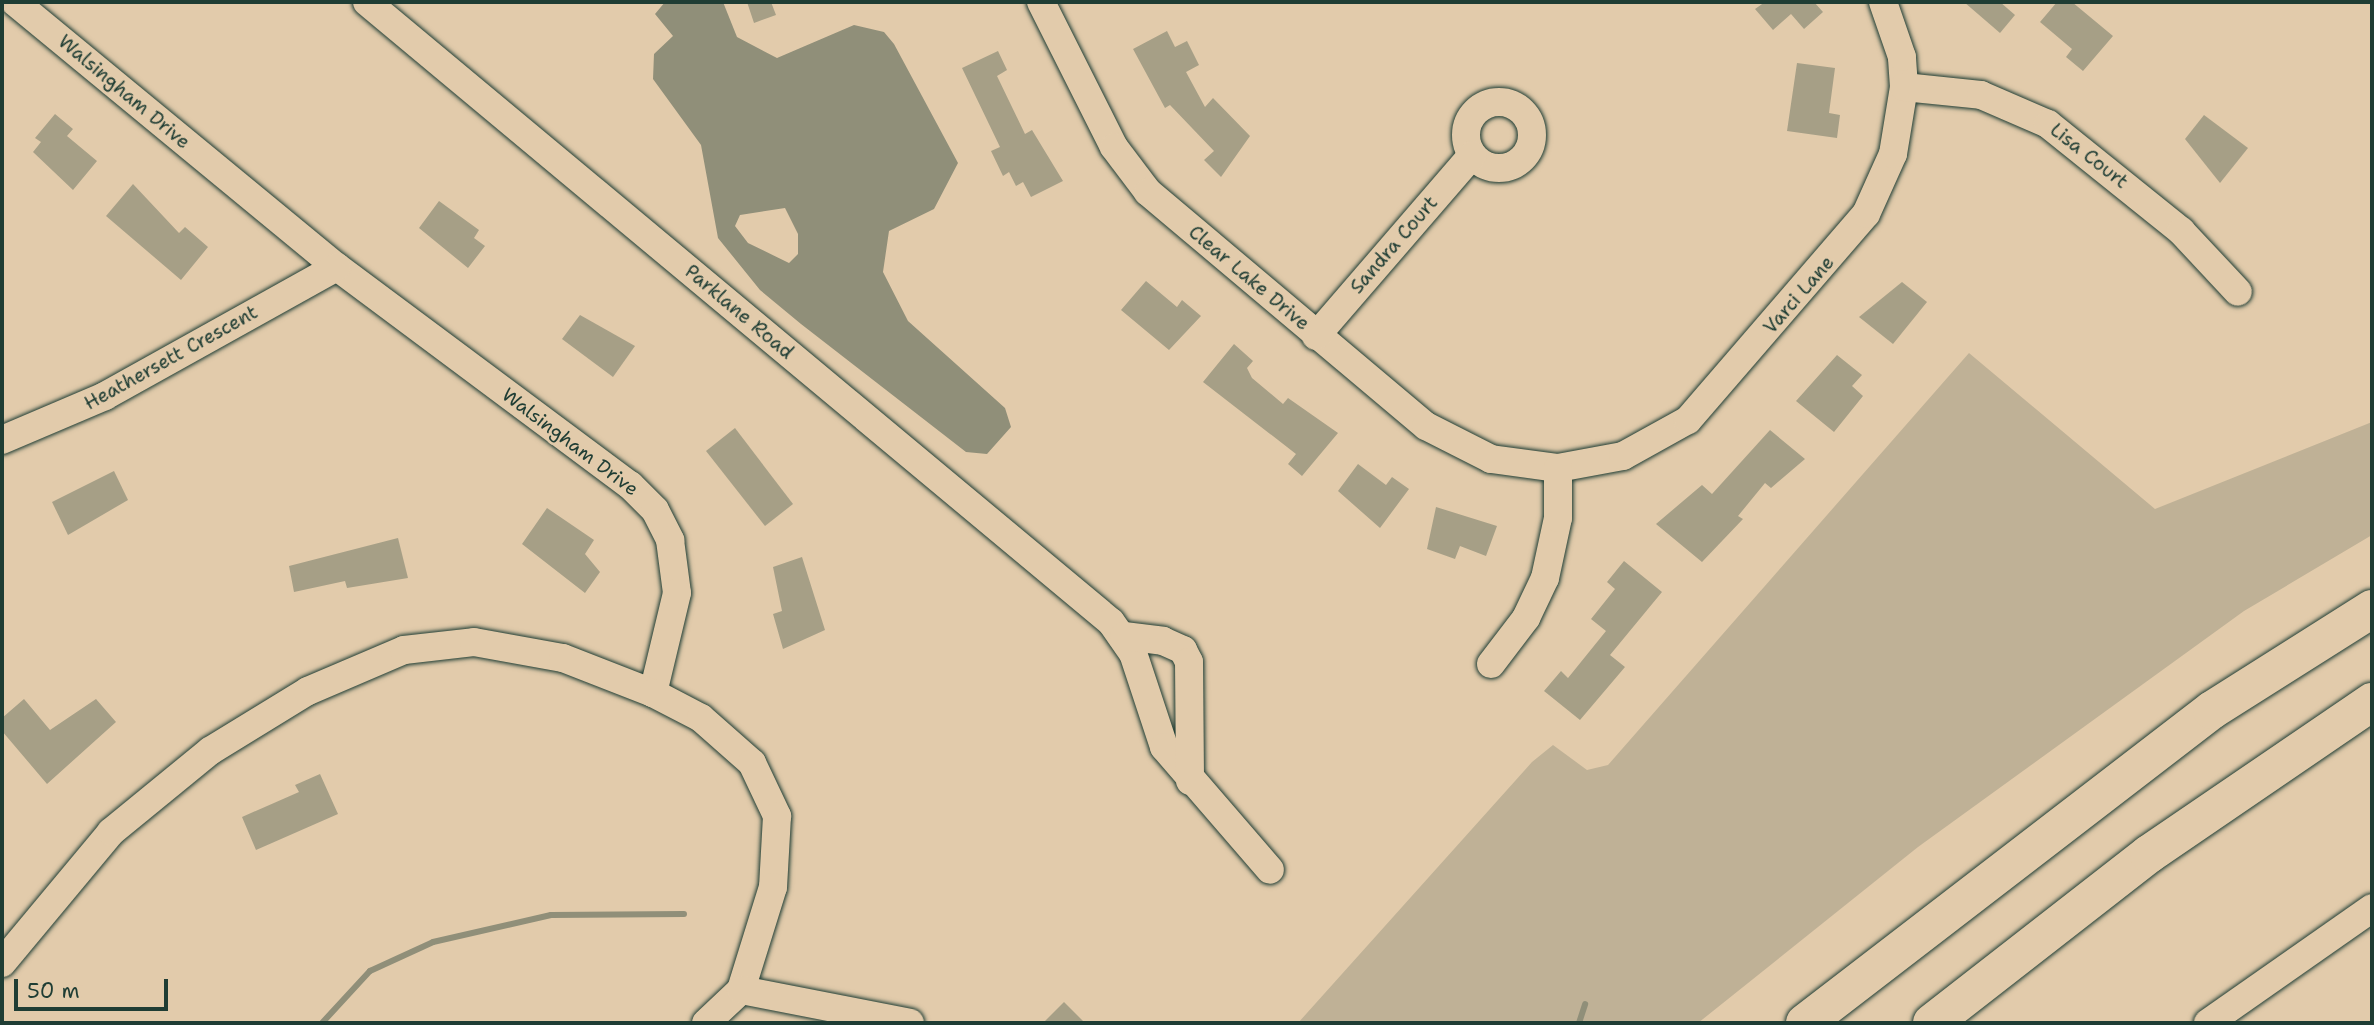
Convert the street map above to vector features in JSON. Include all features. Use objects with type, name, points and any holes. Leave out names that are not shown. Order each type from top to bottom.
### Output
[{"type":"highway","points":[[1805,1023],[2212,710],[2372,610]]},
{"type":"highway","points":[[1932,1023],[2149,853],[2372,702]]},
{"type":"street","name":"Walsingham Drive","points":[[15,2],[337,267],[630,485],[655,510],[670,541],[677,593],[653,693]]},
{"type":"street","name":"Parklane Road","points":[[367,2],[1117,629]]},
{"type":"street","name":"Clear Lake Drive","points":[[1041,2],[1135,178],[1316,335],[1457,445],[1491,459],[1548,467]]},
{"type":"street","name":"Varci Lane","points":[[1548,467],[1640,449],[1701,409],[1866,214],[1893,154],[1904,88],[1902,57],[1883,2]]},
{"type":"street","name":"Lisa Court","points":[[1904,88],[1981,95],[2048,124],[2181,231],[2238,292]]},
{"type":"street","name":"Sandra Court","points":[[1316,335],[1472,155]]},
{"type":"street","name":"Heathersett Crescent","points":[[2,440],[105,396],[337,267]]},
{"type":"street","points":[[1491,664],[1526,618],[1545,578],[1558,518],[1548,467]]},
{"type":"street","points":[[1117,629],[1155,730],[1190,781],[1270,870]]},
{"type":"street","points":[[1117,629],[1163,641],[1183,650],[1189,662],[1190,781]]},
{"type":"street","points":[[2,963],[111,832],[210,751],[308,691],[404,650],[474,642],[563,658],[653,693],[701,718],[752,763],[777,816],[773,887],[741,990],[706,1023]]},
{"type":"street","points":[[2208,1023],[2372,908]]},
{"type":"street","points":[[741,990],[910,1023]]},
{"type":"shaded area","points":[[665,2],[723,2],[737,37],[777,58],[854,25],[884,32],[894,44],[958,163],[934,209],[889,231],[883,272],[908,321],[1005,408],[1011,427],[987,454],[966,452],[801,324],[760,290],[718,238],[701,145],[653,79],[654,54],[673,36],[655,14]],"holes":[[[785,208],[798,234],[798,254],[789,263],[748,243],[735,226],[740,215]]]},
{"type":"shaded area","points":[[1969,353],[2155,509],[2372,422],[2372,535],[2244,611],[1918,847],[1698,1023],[1298,1023],[1532,762],[1553,745],[1587,770],[1608,765]]},
{"type":"building","points":[[747,2],[771,2],[776,15],[754,23]]},
{"type":"building","points":[[1765,2],[1814,2],[1823,12],[1804,29],[1791,14],[1773,30],[1755,9]]},
{"type":"building","points":[[1964,2],[2000,2],[2015,15],[2000,33]]},
{"type":"building","points":[[2057,2],[2072,2],[2113,36],[2083,71],[2066,57],[2072,49],[2040,22]]},
{"type":"building","points":[[1167,31],[1175,47],[1187,41],[1199,65],[1186,72],[1205,107],[1213,98],[1250,136],[1221,177],[1204,160],[1214,151],[1170,105],[1165,108],[1133,49]]},
{"type":"building","points":[[998,51],[1007,70],[997,76],[1025,134],[1032,130],[1063,181],[1031,197],[1023,182],[1016,186],[1009,172],[1003,176],[991,151],[1000,147],[962,68]]},
{"type":"building","points":[[1797,63],[1835,68],[1829,113],[1840,115],[1837,138],[1787,131]]},
{"type":"building","points":[[55,114],[73,129],[67,136],[97,161],[73,190],[33,152],[41,142],[35,138]]},
{"type":"building","points":[[2204,115],[2248,148],[2220,183],[2185,139]]},
{"type":"building","points":[[133,184],[179,233],[185,227],[208,247],[181,280],[106,216]]},
{"type":"building","points":[[439,201],[479,230],[474,238],[485,246],[468,268],[419,228]]},
{"type":"building","points":[[1146,281],[1177,307],[1182,300],[1201,316],[1169,350],[1121,310]]},
{"type":"building","points":[[1902,282],[1927,302],[1893,344],[1859,317]]},
{"type":"building","points":[[580,315],[635,346],[613,377],[562,339]]},
{"type":"building","points":[[1234,344],[1253,361],[1247,368],[1252,378],[1283,404],[1288,398],[1338,433],[1302,476],[1288,464],[1296,454],[1203,382]]},
{"type":"building","points":[[1837,355],[1862,375],[1852,386],[1863,396],[1834,432],[1796,401]]},
{"type":"building","points":[[735,428],[793,504],[765,526],[706,451]]},
{"type":"building","points":[[1770,430],[1805,459],[1771,488],[1765,483],[1738,516],[1743,519],[1702,562],[1656,524],[1702,485],[1712,494]]},
{"type":"building","points":[[1358,464],[1386,485],[1392,477],[1409,489],[1380,528],[1338,491]]},
{"type":"building","points":[[114,471],[128,500],[68,535],[52,502]]},
{"type":"building","points":[[1436,507],[1497,526],[1486,556],[1460,546],[1455,559],[1427,549]]},
{"type":"building","points":[[547,508],[594,540],[585,554],[600,572],[585,593],[522,544]]},
{"type":"building","points":[[398,538],[408,578],[347,588],[345,581],[294,592],[289,566]]},
{"type":"building","points":[[802,557],[825,630],[783,649],[773,614],[782,611],[773,567]]},
{"type":"building","points":[[1624,561],[1662,592],[1610,655],[1625,667],[1580,720],[1544,691],[1561,671],[1568,678],[1606,631],[1591,619],[1615,589],[1607,582]]},
{"type":"building","points":[[24,699],[50,730],[96,699],[116,722],[47,784],[2,731],[2,718]]},
{"type":"building","points":[[320,774],[338,814],[256,850],[242,817],[299,792],[295,785]]},
{"type":"building","points":[[1064,1002],[1085,1023],[1043,1023]]},
{"type":"waterway","points":[[322,1023],[370,971],[433,942],[551,915],[684,914]]},
{"type":"waterway","points":[[1579,1023],[1585,1004]]}]
